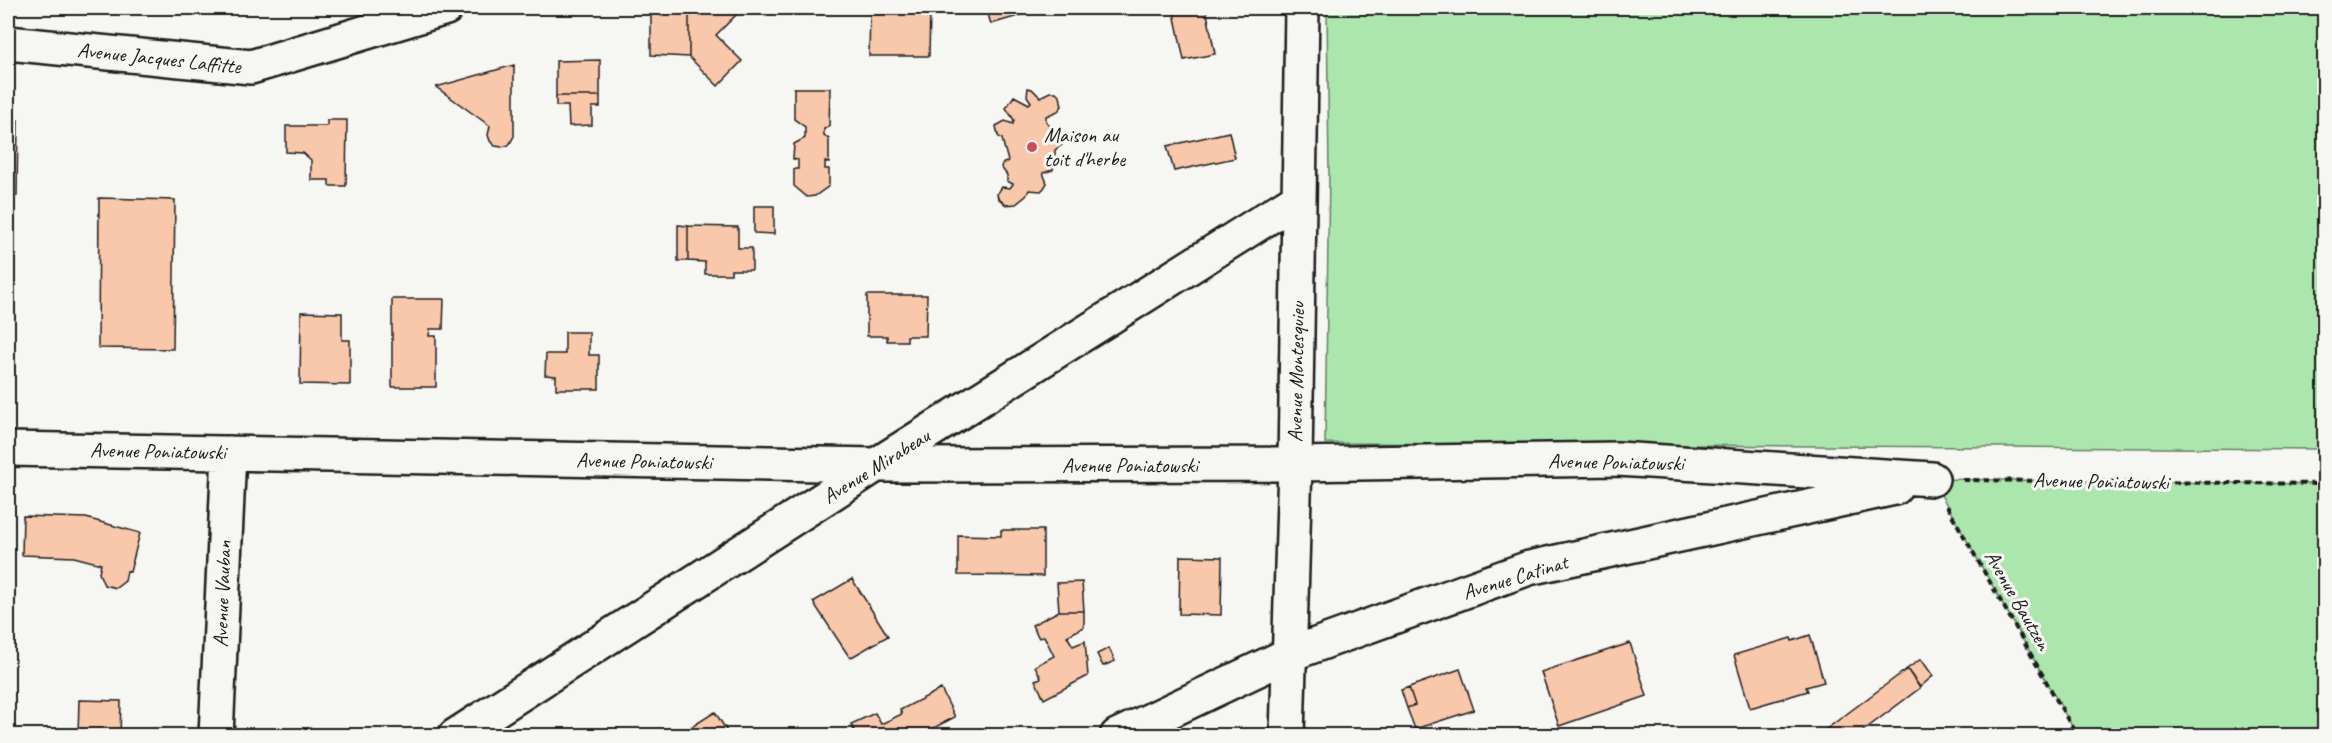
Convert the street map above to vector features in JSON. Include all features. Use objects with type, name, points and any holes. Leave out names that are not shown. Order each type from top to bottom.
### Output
[{"type":"street","name":"Avenue Jacques Laffitte","points":[[8,43],[251,67],[446,8]]},
{"type":"street","name":"Avenue Montesquieu","points":[[1287,735],[1295,464],[1302,8]]},
{"type":"street","name":"Avenue Mirabeau","points":[[454,735],[1299,198]]},
{"type":"street","name":"Avenue Poniatowski","points":[[8,449],[876,465],[1295,464],[1618,459],[1932,479]]},
{"type":"street","name":"Avenue Vauban","points":[[216,735],[228,453]]},
{"type":"street","name":"Avenue Catinat","points":[[1117,735],[1288,655],[1529,568],[1932,479]]},
{"type":"path","name":"Avenue Poniatowski","points":[[1932,479],[2325,484]]},
{"type":"path","name":"Avenue Bautzen","points":[[1932,479],[2078,735]]},
{"type":"green space","points":[[1327,8],[2324,8],[2324,449],[1325,443],[1329,173]]},
{"type":"green space","points":[[1932,479],[2324,484],[2324,735],[2077,735]]},
{"type":"building","points":[[705,8],[742,9],[716,35],[742,61],[718,86],[689,57],[689,12],[700,12]]},
{"type":"building","points":[[870,8],[930,8],[929,56],[869,56]]},
{"type":"building","points":[[986,8],[1045,8],[991,24]]},
{"type":"building","points":[[1173,8],[1206,8],[1215,54],[1184,60]]},
{"type":"building","points":[[651,12],[689,12],[689,57],[651,55]]},
{"type":"building","points":[[600,60],[600,96],[556,96],[556,61]]},
{"type":"building","points":[[514,65],[514,136],[509,145],[495,146],[488,135],[490,126],[436,87]]},
{"type":"building","points":[[794,88],[830,88],[829,126],[824,129],[824,136],[829,139],[829,163],[825,162],[825,169],[829,169],[829,186],[815,196],[807,197],[794,186],[794,169],[798,169],[798,160],[793,159],[794,144],[805,138],[805,127],[794,119]]},
{"type":"building","name":"Maison au toit d'herbe","points":[[1028,88],[1040,97],[1050,92],[1056,92],[1060,96],[1062,106],[1058,111],[1046,116],[1046,121],[1059,135],[1062,145],[1055,150],[1055,157],[1050,158],[1054,163],[1053,170],[1043,173],[1047,183],[1044,188],[1041,191],[1029,190],[1026,196],[1016,204],[1006,205],[997,194],[1002,187],[1010,188],[1013,184],[1007,181],[1007,175],[1001,167],[1008,161],[996,126],[1005,121],[1013,124],[1014,120],[1006,108],[1014,96],[1029,104],[1031,102],[1027,96]]},
{"type":"building","points":[[556,96],[600,96],[600,107],[592,107],[592,125],[569,126],[568,106],[556,106]]},
{"type":"building","points":[[8,120],[18,120],[17,196],[8,196]]},
{"type":"building","points":[[327,120],[347,120],[346,186],[329,186],[329,180],[311,180],[311,160],[303,153],[286,152],[286,126],[327,126]]},
{"type":"building","points":[[1229,132],[1235,158],[1174,171],[1167,146]]},
{"type":"building","points":[[99,198],[175,200],[173,349],[98,348]]},
{"type":"building","points":[[754,206],[774,206],[774,234],[754,233]]},
{"type":"building","points":[[678,225],[688,226],[688,261],[678,261]]},
{"type":"building","points":[[688,226],[738,227],[738,248],[752,248],[752,270],[731,270],[731,274],[705,274],[705,262],[688,261]]},
{"type":"building","points":[[867,295],[927,295],[926,336],[907,336],[907,341],[887,341],[887,336],[867,336]]},
{"type":"building","points":[[392,299],[444,299],[443,329],[430,329],[429,336],[436,336],[436,387],[392,387]]},
{"type":"building","points":[[301,312],[342,313],[342,340],[350,340],[350,385],[300,384]]},
{"type":"building","points":[[565,332],[589,332],[589,355],[599,355],[599,389],[556,389],[556,376],[545,375],[546,354],[565,354]]},
{"type":"building","points":[[23,516],[86,518],[140,533],[130,572],[127,571],[125,581],[116,588],[104,585],[99,573],[101,564],[74,557],[22,555]]},
{"type":"building","points":[[1001,530],[1043,530],[1043,576],[958,575],[958,535],[1001,536]]},
{"type":"building","points":[[1180,556],[1222,557],[1221,615],[1179,614]]},
{"type":"building","points":[[852,579],[888,636],[850,658],[813,602]]},
{"type":"building","points":[[1082,582],[1084,611],[1059,611],[1057,583]]},
{"type":"building","points":[[1059,611],[1084,611],[1084,627],[1067,636],[1073,646],[1085,641],[1088,676],[1044,699],[1035,680],[1041,678],[1035,666],[1054,656],[1044,636],[1039,638],[1032,625]]},
{"type":"building","points":[[1810,635],[1824,682],[1806,687],[1808,691],[1750,708],[1734,655],[1791,638],[1792,641]]},
{"type":"building","points":[[1630,643],[1647,696],[1559,726],[1541,672]]},
{"type":"building","points":[[1109,648],[1115,661],[1103,666],[1097,654]]},
{"type":"building","points":[[1921,659],[1933,676],[1920,687],[1907,669]]},
{"type":"building","points":[[1460,669],[1474,710],[1415,729],[1407,708],[1415,705],[1409,687]]},
{"type":"building","points":[[1907,669],[1920,688],[1856,736],[1817,736]]},
{"type":"building","points":[[1409,687],[1415,705],[1407,708],[1401,690]]},
{"type":"building","points":[[941,689],[955,717],[918,736],[857,736],[851,724],[875,713],[881,724],[902,714],[900,710]]},
{"type":"building","points":[[79,700],[121,701],[120,736],[78,736]]},
{"type":"building","points":[[715,712],[730,736],[677,736]]},
{"type":"place","name":"Maison au toit d'herbe","points":[[1032,147]]}]
